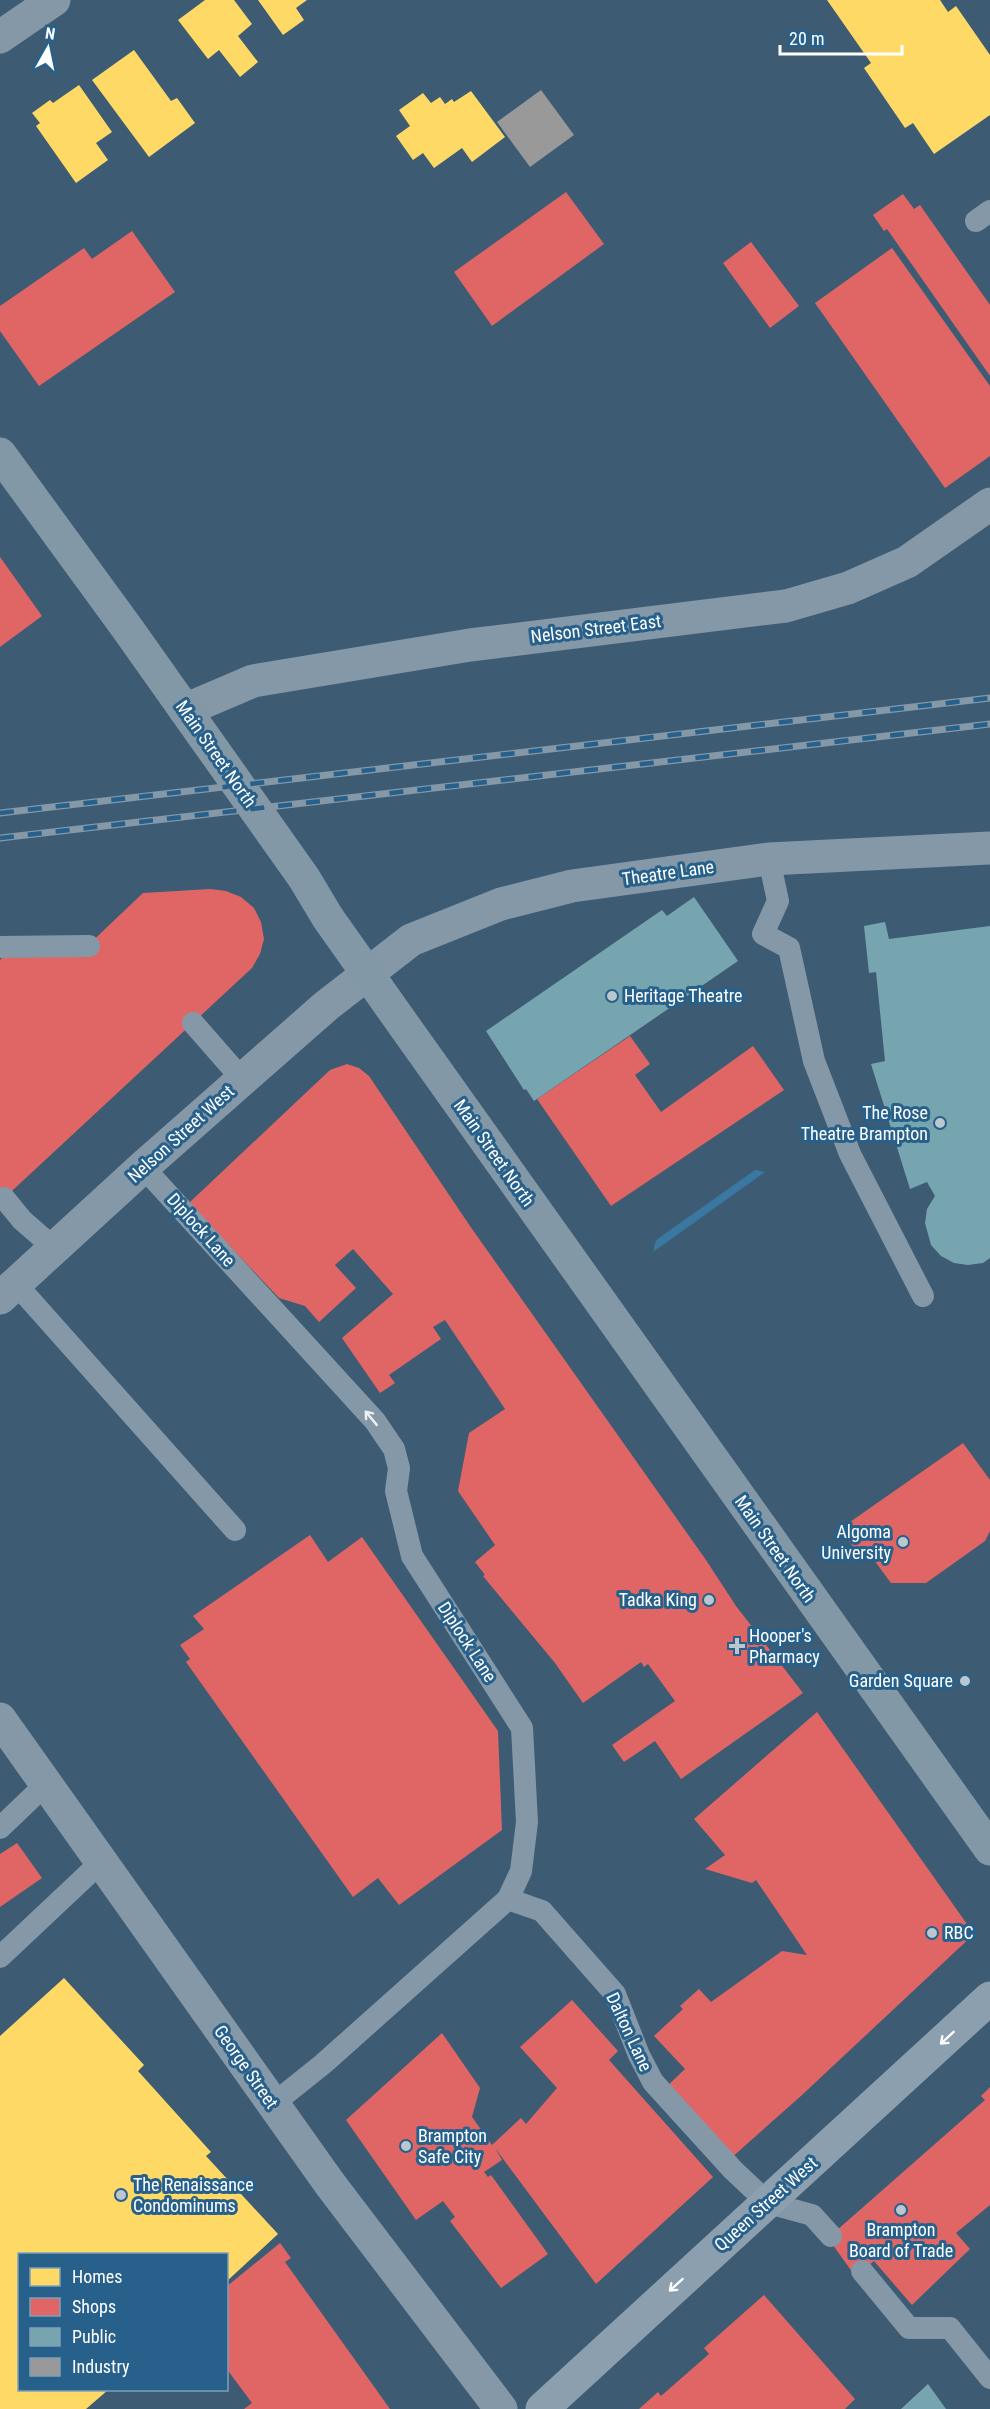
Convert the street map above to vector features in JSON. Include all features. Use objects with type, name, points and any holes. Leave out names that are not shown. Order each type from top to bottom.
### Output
[{"type":"main road","name":"Main Street North","points":[[0,454],[185,710],[304,878],[367,974],[990,1850]]},
{"type":"main road","name":"Queen Street West","points":[[542,2409],[990,1998]]},
{"type":"street","points":[[0,37],[54,0]]},
{"type":"street","name":"Nelson Street East","points":[[185,710],[253,681],[470,645],[786,606],[848,588],[907,562],[990,504]]},
{"type":"street","name":"Theatre Lane","points":[[367,974],[411,940],[501,904],[572,886],[769,859],[990,848]]},
{"type":"street","name":"Nelson Street West","points":[[8,1291],[242,1079],[326,1006],[367,974]]},
{"type":"street","name":"George Street","points":[[0,1719],[330,2184],[501,2409]]},
{"type":"lane","points":[[769,859],[778,901],[764,934],[789,948],[814,1061],[850,1154],[924,1296]]},
{"type":"lane","points":[[0,947],[88,946]]},
{"type":"lane","points":[[193,1023],[242,1079]]},
{"type":"lane","name":"Diplock Lane","points":[[143,1167],[375,1421],[394,1449],[399,1468],[396,1491],[412,1556],[522,1728],[527,1822],[521,1871],[508,1899],[323,2064],[273,2104]]},
{"type":"lane","points":[[4,1198],[22,1220],[54,1248]]},
{"type":"lane","points":[[8,1291],[235,1530]]},
{"type":"lane","points":[[0,1828],[46,1784]]},
{"type":"lane","points":[[0,1957],[101,1862]]},
{"type":"lane","name":"Dalton Lane","points":[[508,1899],[542,1911],[615,1994],[639,2055],[653,2082],[733,2170],[768,2203]]},
{"type":"lane","points":[[768,2203],[812,2215],[831,2235]]},
{"type":"lane","points":[[862,2271],[909,2328],[950,2328],[990,2378]]},
{"type":"shaded area","points":[[755,1170],[765,1172],[653,1252],[656,1240]]},
{"type":"building: Homes","points":[[205,0],[234,0],[252,24],[238,36],[258,62],[240,77],[219,50],[208,59],[178,20]]},
{"type":"building: Homes","points":[[258,0],[307,0],[296,8],[304,20],[283,35]]},
{"type":"building: Homes","points":[[827,0],[940,0],[948,12],[956,6],[990,55],[990,115],[934,154],[913,123],[905,128],[864,68],[871,63]]},
{"type":"building: Homes","points":[[134,50],[171,101],[177,98],[195,123],[149,157],[92,80]]},
{"type":"building: Homes","points":[[79,85],[112,132],[96,143],[108,160],[76,183],[36,126],[40,123],[32,113],[50,100],[53,103]]},
{"type":"building: Homes","points":[[471,91],[505,137],[472,162],[462,148],[434,168],[423,153],[413,160],[396,136],[410,126],[399,110],[423,93],[431,103],[440,97],[445,104],[452,99],[454,102]]},
{"type":"building: Homes","name":"The Renaissance Condominums","points":[[64,1978],[144,2065],[138,2071],[211,2152],[206,2156],[278,2234],[228,2280],[228,2253],[18,2253],[18,2391],[107,2391],[86,2409],[0,2409],[0,2036]]},
{"type":"building: Shops","points":[[566,192],[604,244],[492,326],[454,272]]},
{"type":"building: Shops","points":[[903,194],[914,209],[920,205],[990,305],[990,376],[887,229],[884,231],[873,215]]},
{"type":"building: Shops","points":[[132,231],[175,292],[39,386],[0,331],[0,306],[84,248],[92,259]]},
{"type":"building: Shops","points":[[751,242],[799,306],[770,328],[723,263]]},
{"type":"building: Shops","points":[[892,248],[990,386],[990,456],[945,488],[815,303]]},
{"type":"building: Shops","points":[[0,557],[42,616],[0,647]]},
{"type":"building: Shops","points":[[210,889],[226,891],[241,897],[254,908],[261,922],[264,939],[260,954],[252,968],[0,1202],[0,960],[13,948],[83,950],[143,893]]},
{"type":"building: Shops","points":[[630,1036],[650,1064],[635,1075],[661,1112],[753,1046],[784,1090],[611,1206],[537,1099]]},
{"type":"building: Shops","points":[[347,1064],[359,1068],[369,1076],[470,1226],[706,1560],[736,1606],[803,1693],[681,1779],[655,1741],[624,1762],[612,1745],[675,1701],[648,1664],[644,1667],[641,1662],[583,1703],[555,1663],[483,1576],[485,1575],[475,1562],[495,1545],[458,1491],[469,1433],[505,1409],[445,1320],[433,1327],[441,1339],[389,1375],[395,1383],[380,1393],[342,1338],[393,1294],[353,1249],[335,1265],[356,1288],[319,1322],[305,1306],[279,1298],[189,1203],[330,1070]]},
{"type":"building: Shops","points":[[963,1443],[990,1480],[990,1531],[985,1541],[926,1583],[891,1583],[871,1556],[859,1555],[840,1529]]},
{"type":"building: Shops","points":[[310,1535],[328,1562],[362,1537],[498,1731],[502,1830],[399,1905],[378,1878],[353,1897],[186,1662],[190,1659],[180,1645],[204,1629],[193,1616]]},
{"type":"building: Shops","points":[[817,1712],[974,1934],[729,2160],[664,2089],[685,2069],[654,2036],[683,2009],[680,2006],[699,1989],[711,2002],[782,1951],[807,1955],[756,1880],[752,1883],[705,1869],[725,1855],[694,1819]]},
{"type":"building: Shops","points":[[17,1843],[42,1878],[0,1907],[0,1854]]},
{"type":"building: Shops","points":[[572,2000],[618,2051],[609,2060],[713,2177],[596,2284],[495,2148],[502,2160],[484,2172],[488,2177],[491,2175],[548,2254],[501,2288],[450,2221],[455,2217],[443,2201],[416,2220],[346,2120],[442,2033],[480,2088],[472,2117],[492,2145],[521,2118],[526,2124],[557,2088],[520,2047]]},
{"type":"building: Shops","points":[[990,2087],[990,2205],[956,2233],[970,2249],[912,2305],[874,2261],[855,2276],[828,2238],[985,2100],[981,2096]]},
{"type":"building: Shops","points":[[280,2243],[291,2258],[285,2262],[390,2409],[244,2409],[252,2403],[228,2371],[228,2285]]},
{"type":"building: Shops","points":[[764,2295],[855,2399],[845,2409],[639,2409],[658,2392],[661,2396],[709,2354],[704,2348]]},
{"type":"building: Public","name":"Heritage Theatre","points":[[694,897],[738,961],[534,1101],[526,1089],[524,1090],[486,1031],[662,910],[667,916]]},
{"type":"building: Public","name":"The Rose Theatre Brampton","points":[[885,922],[889,939],[990,926],[990,1258],[983,1263],[968,1265],[954,1263],[941,1256],[931,1245],[925,1223],[927,1209],[935,1196],[927,1182],[910,1189],[871,1064],[885,1061],[876,972],[869,973],[864,926]]},
{"type":"building: Public","points":[[928,2384],[946,2409],[901,2409]]},
{"type":"building: Industry","points":[[541,90],[574,135],[530,167],[497,122]]},
{"type":"railway","points":[[0,813],[990,698]]},
{"type":"railway","points":[[0,838],[990,724]]},
{"type":"place","name":"Heritage Theatre","points":[[612,996]]},
{"type":"place","name":"The Rose Theatre Brampton","points":[[940,1123]]},
{"type":"place","name":"Algoma University","points":[[903,1542]]},
{"type":"place","name":"Tadka King","points":[[709,1600]]},
{"type":"place","name":"Hooper's Pharmacy","points":[[737,1646]]},
{"type":"place","name":"Garden Square","points":[[965,1681]]},
{"type":"place","name":"RBC","points":[[932,1933]]},
{"type":"place","name":"Brampton Safe City","points":[[406,2146]]},
{"type":"place","name":"The Renaissance Condominums","points":[[121,2195]]},
{"type":"place","name":"Brampton Board of Trade","points":[[901,2210]]}]
